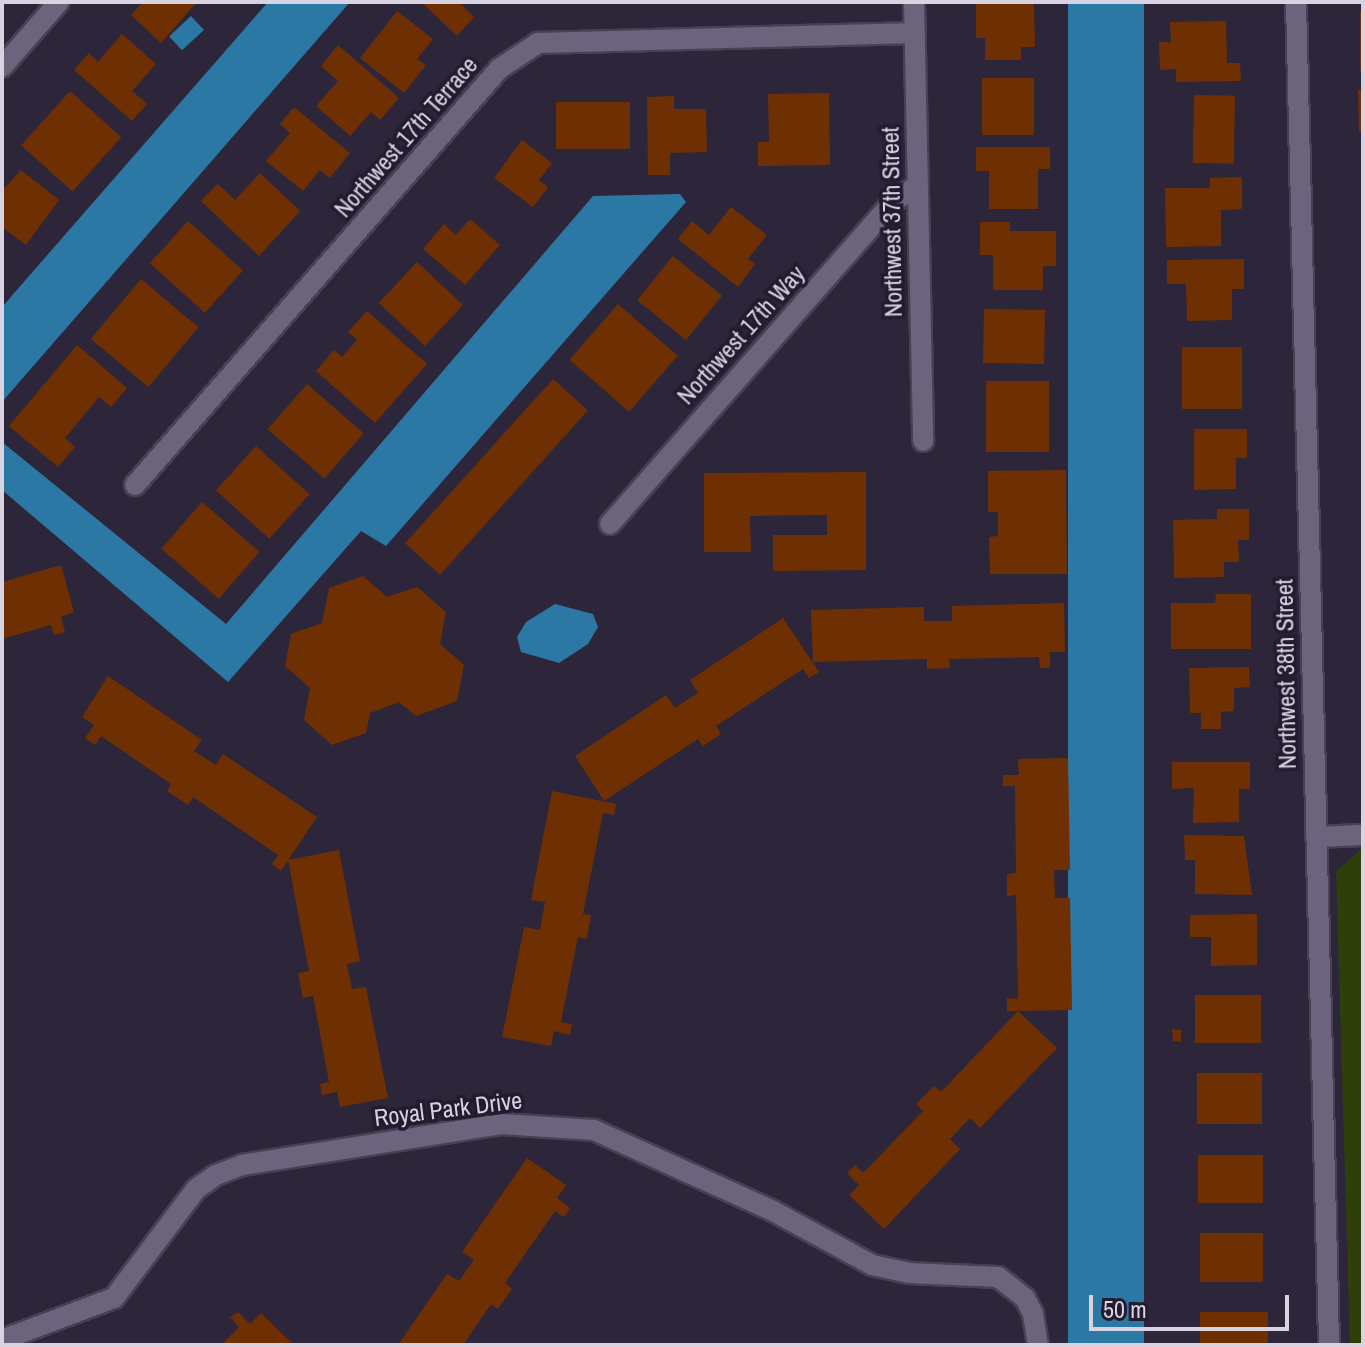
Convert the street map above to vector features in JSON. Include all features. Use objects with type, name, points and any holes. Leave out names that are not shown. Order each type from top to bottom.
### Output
[{"type":"street","points":[[2,67],[59,2]]},
{"type":"street","name":"Northwest 37th Street","points":[[914,2],[923,441]]},
{"type":"street","name":"Northwest 38th Street","points":[[1296,2],[1329,1345]]},
{"type":"street","name":"Northwest 17th Terrace","points":[[135,485],[499,69],[538,43],[915,33]]},
{"type":"street","name":"Northwest 17th Way","points":[[610,524],[892,203],[916,186]]},
{"type":"street","points":[[1316,837],[1363,835]]},
{"type":"street","name":"Royal Park Drive","points":[[2,1340],[114,1298],[196,1189],[216,1175],[242,1165],[501,1124],[594,1130],[773,1211],[872,1265],[909,1273],[998,1277],[1025,1298],[1033,1314],[1038,1345]]},
{"type":"green space","points":[[1363,848],[1363,1345],[1350,1345],[1336,871]]},
{"type":"water","points":[[268,2],[350,2],[2,402],[2,307]]},
{"type":"water","points":[[1068,2],[1144,2],[1144,1345],[1068,1345]]},
{"type":"water","points":[[191,16],[204,30],[182,50],[169,36]]},
{"type":"water","points":[[680,194],[686,202],[386,546],[361,531],[228,682],[2,490],[2,442],[226,624],[593,196]]},
{"type":"water","points":[[555,604],[593,614],[598,627],[588,644],[559,663],[521,652],[517,637],[526,622]]},
{"type":"building","points":[[143,2],[197,2],[161,43],[131,15]]},
{"type":"building","points":[[421,2],[459,2],[474,17],[457,36]]},
{"type":"building","points":[[976,2],[1034,2],[1035,47],[1021,47],[1021,60],[985,60],[985,38],[976,38]]},
{"type":"building","points":[[397,11],[433,39],[417,59],[426,65],[404,93],[360,58]]},
{"type":"building","points":[[1360,11],[1363,11],[1363,71],[1360,71]]},
{"type":"building","points":[[1226,21],[1227,63],[1240,63],[1241,81],[1176,82],[1176,69],[1160,70],[1159,42],[1171,42],[1170,22]]},
{"type":"building","points":[[122,34],[156,64],[132,91],[147,104],[132,121],[74,70],[89,53],[98,62]]},
{"type":"building","points":[[338,45],[399,98],[380,120],[371,112],[350,136],[316,106],[338,81],[321,66]]},
{"type":"building","points":[[982,78],[1034,78],[1034,135],[982,135]]},
{"type":"building","points":[[1358,90],[1363,90],[1363,131],[1359,131]]},
{"type":"building","points":[[70,91],[121,137],[72,191],[21,145]]},
{"type":"building","points":[[829,93],[830,165],[758,166],[758,142],[769,142],[768,94]]},
{"type":"building","points":[[1194,95],[1235,96],[1234,164],[1193,163]]},
{"type":"building","points":[[674,96],[674,109],[706,109],[707,152],[670,153],[670,175],[648,175],[647,97]]},
{"type":"building","points":[[556,102],[630,102],[630,149],[556,149]]},
{"type":"building","points":[[294,107],[350,153],[330,178],[320,170],[303,191],[266,161],[290,133],[280,124]]},
{"type":"building","points":[[522,140],[552,163],[539,180],[548,187],[533,207],[494,178]]},
{"type":"building","points":[[976,147],[1050,147],[1050,169],[1038,169],[1038,209],[989,209],[989,171],[976,171]]},
{"type":"building","points":[[21,170],[59,200],[26,245],[2,227],[2,191]]},
{"type":"building","points":[[260,173],[300,211],[259,256],[201,201],[218,184],[235,200]]},
{"type":"building","points":[[1242,177],[1242,209],[1221,210],[1221,246],[1166,247],[1165,188],[1210,188],[1210,178]]},
{"type":"building","points":[[731,207],[767,235],[748,259],[755,264],[738,287],[678,239],[692,221],[709,235]]},
{"type":"building","points":[[470,219],[500,245],[465,285],[423,249],[444,224],[456,235]]},
{"type":"building","points":[[188,221],[243,271],[205,313],[150,263]]},
{"type":"building","points":[[980,222],[1010,222],[1010,231],[1056,231],[1056,266],[1043,266],[1043,290],[993,290],[993,255],[980,255]]},
{"type":"building","points":[[673,256],[722,296],[686,340],[637,300]]},
{"type":"building","points":[[1244,259],[1244,289],[1232,289],[1232,320],[1187,321],[1186,284],[1167,284],[1167,260]]},
{"type":"building","points":[[417,262],[463,305],[425,346],[379,303]]},
{"type":"building","points":[[141,279],[198,327],[148,387],[91,339]]},
{"type":"building","points":[[618,304],[678,356],[629,412],[569,360]]},
{"type":"building","points":[[984,309],[1045,310],[1044,364],[983,363]]},
{"type":"building","points":[[367,311],[427,364],[375,423],[316,371],[334,350],[342,357],[357,340],[348,332]]},
{"type":"building","points":[[77,345],[127,388],[111,407],[99,397],[65,438],[75,447],[58,467],[9,426]]},
{"type":"building","points":[[1182,347],[1242,347],[1242,409],[1182,409]]},
{"type":"building","points":[[553,379],[588,410],[440,575],[405,543]]},
{"type":"building","points":[[986,381],[1049,381],[1049,452],[986,452]]},
{"type":"building","points":[[307,384],[364,433],[324,478],[268,429]]},
{"type":"building","points":[[1194,429],[1247,429],[1247,458],[1236,458],[1236,489],[1194,490]]},
{"type":"building","points":[[256,446],[310,494],[269,539],[216,491]]},
{"type":"building","points":[[1066,470],[1067,574],[990,574],[989,537],[998,536],[998,512],[988,512],[988,471]]},
{"type":"building","points":[[866,472],[866,570],[773,571],[773,535],[827,535],[827,515],[750,516],[751,552],[704,552],[704,473]]},
{"type":"building","points":[[202,502],[259,552],[219,599],[161,549]]},
{"type":"building","points":[[1217,509],[1249,509],[1249,540],[1238,540],[1239,562],[1224,562],[1224,577],[1174,578],[1173,520],[1217,519]]},
{"type":"building","points":[[61,565],[74,612],[61,617],[65,632],[54,635],[51,625],[2,639],[2,582]]},
{"type":"building","points":[[363,576],[387,597],[417,587],[446,612],[440,644],[464,665],[457,701],[416,716],[399,702],[370,713],[366,733],[332,745],[304,720],[310,688],[285,666],[291,634],[322,623],[329,588]]},
{"type":"building","points":[[1216,594],[1251,594],[1251,649],[1171,649],[1171,603],[1215,603]]},
{"type":"building","points":[[1064,603],[1065,652],[1050,652],[1050,668],[1040,668],[1039,657],[949,659],[950,668],[927,669],[927,659],[813,662],[811,610],[924,607],[924,621],[952,621],[952,606]]},
{"type":"building","points":[[783,618],[819,672],[809,678],[803,669],[716,726],[721,734],[703,746],[698,739],[604,801],[575,756],[666,695],[675,708],[698,693],[690,680]]},
{"type":"building","points":[[1249,667],[1250,687],[1234,688],[1234,711],[1221,712],[1221,729],[1201,729],[1201,713],[1190,713],[1189,668]]},
{"type":"building","points":[[108,676],[202,740],[194,751],[216,765],[223,754],[317,817],[281,871],[272,864],[278,855],[193,797],[188,805],[167,791],[171,784],[101,736],[95,745],[85,738],[94,725],[82,717]]},
{"type":"building","points":[[1068,758],[1070,870],[1054,870],[1055,898],[1070,898],[1072,1010],[1007,1011],[1007,998],[1018,999],[1016,895],[1007,896],[1007,874],[1016,873],[1015,786],[1003,786],[1003,775],[1019,775],[1018,759]]},
{"type":"building","points":[[1172,762],[1250,762],[1250,789],[1239,789],[1239,822],[1193,823],[1194,788],[1172,789]]},
{"type":"building","points":[[552,791],[616,804],[614,815],[603,813],[583,914],[591,915],[587,939],[578,937],[561,1022],[572,1024],[570,1035],[554,1031],[551,1046],[502,1037],[524,927],[540,930],[545,902],[531,900]]},
{"type":"building","points":[[1184,835],[1244,836],[1252,895],[1195,894],[1195,860],[1185,860]]},
{"type":"building","points":[[339,850],[360,961],[347,964],[352,989],[366,987],[388,1098],[340,1107],[337,1092],[322,1095],[320,1084],[329,1082],[313,996],[303,998],[298,973],[309,971],[288,860]]},
{"type":"building","points":[[1257,914],[1257,965],[1211,966],[1211,937],[1190,937],[1190,915]]},
{"type":"building","points":[[1195,995],[1261,995],[1261,1043],[1195,1043]]},
{"type":"building","points":[[1018,1011],[1057,1048],[980,1128],[970,1118],[950,1139],[960,1149],[884,1229],[849,1195],[859,1185],[847,1173],[855,1165],[863,1173],[923,1111],[916,1104],[934,1086],[941,1092]]},
{"type":"building","points":[[1172,1029],[1181,1030],[1181,1042],[1173,1041]]},
{"type":"building","points":[[1197,1073],[1262,1073],[1262,1124],[1197,1124]]},
{"type":"building","points":[[1198,1155],[1263,1155],[1263,1203],[1198,1203]]},
{"type":"building","points":[[527,1158],[566,1185],[557,1198],[570,1208],[564,1217],[555,1211],[505,1283],[512,1289],[498,1309],[491,1304],[463,1345],[398,1345],[447,1274],[459,1281],[474,1260],[462,1252]]},
{"type":"building","points":[[1200,1233],[1263,1233],[1263,1282],[1200,1282]]},
{"type":"building","points":[[238,1312],[250,1324],[261,1313],[294,1345],[221,1345],[239,1327],[230,1317]]},
{"type":"building","points":[[1200,1312],[1268,1312],[1268,1345],[1200,1345]]}]
